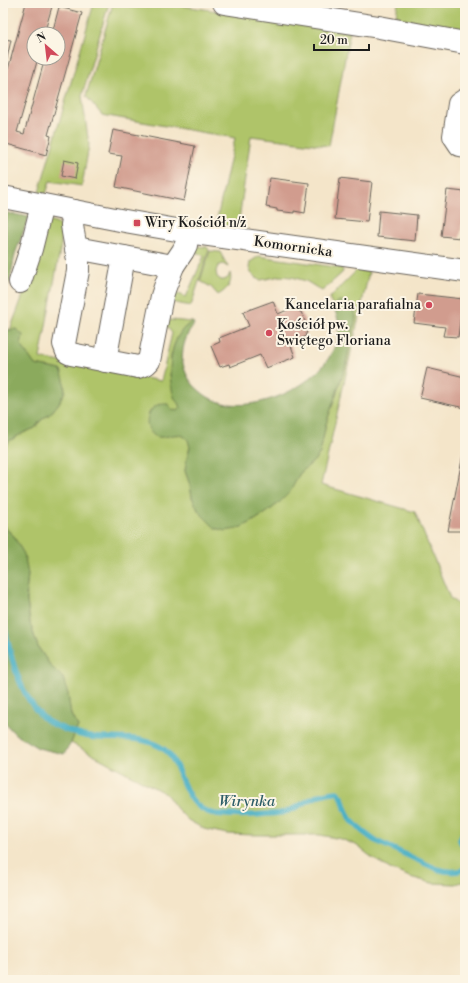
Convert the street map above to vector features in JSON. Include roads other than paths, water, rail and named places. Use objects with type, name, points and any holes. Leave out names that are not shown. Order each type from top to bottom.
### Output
[{"type":"street","points":[[224,3],[379,27],[465,43]]},
{"type":"street","points":[[465,100],[459,104],[454,136],[460,146],[465,146]]},
{"type":"street","name":"Komornicka","points":[[3,197],[74,212],[188,232],[465,271]]},
{"type":"street","points":[[20,282],[31,249],[42,205]]},
{"type":"street","points":[[74,212],[72,226],[78,260],[78,271],[64,344],[65,348],[67,352],[71,354],[138,367],[149,361],[162,296],[173,266],[186,245],[188,232]]},
{"type":"street","points":[[76,248],[173,266]]},
{"type":"street","points":[[105,361],[124,257]]},
{"type":"waterway","name":"Wirynka","points":[[3,620],[17,675],[29,700],[47,721],[69,731],[85,736],[143,740],[158,746],[167,752],[172,758],[190,797],[200,808],[207,812],[235,815],[280,813],[292,809],[322,794],[337,792],[342,797],[350,819],[374,840],[437,869],[451,872],[465,869]]},
{"type":"waterway","name":"Wirynka","points":[[465,830],[460,840],[465,850]]},
{"type":"place","name":"Wiry Kościół n/ż","points":[[137,223]]},
{"type":"place","name":"Kancelaria parafialna","points":[[429,305]]},
{"type":"place","name":"Kościół pw. Świętego Floriana","points":[[269,333]]}]
